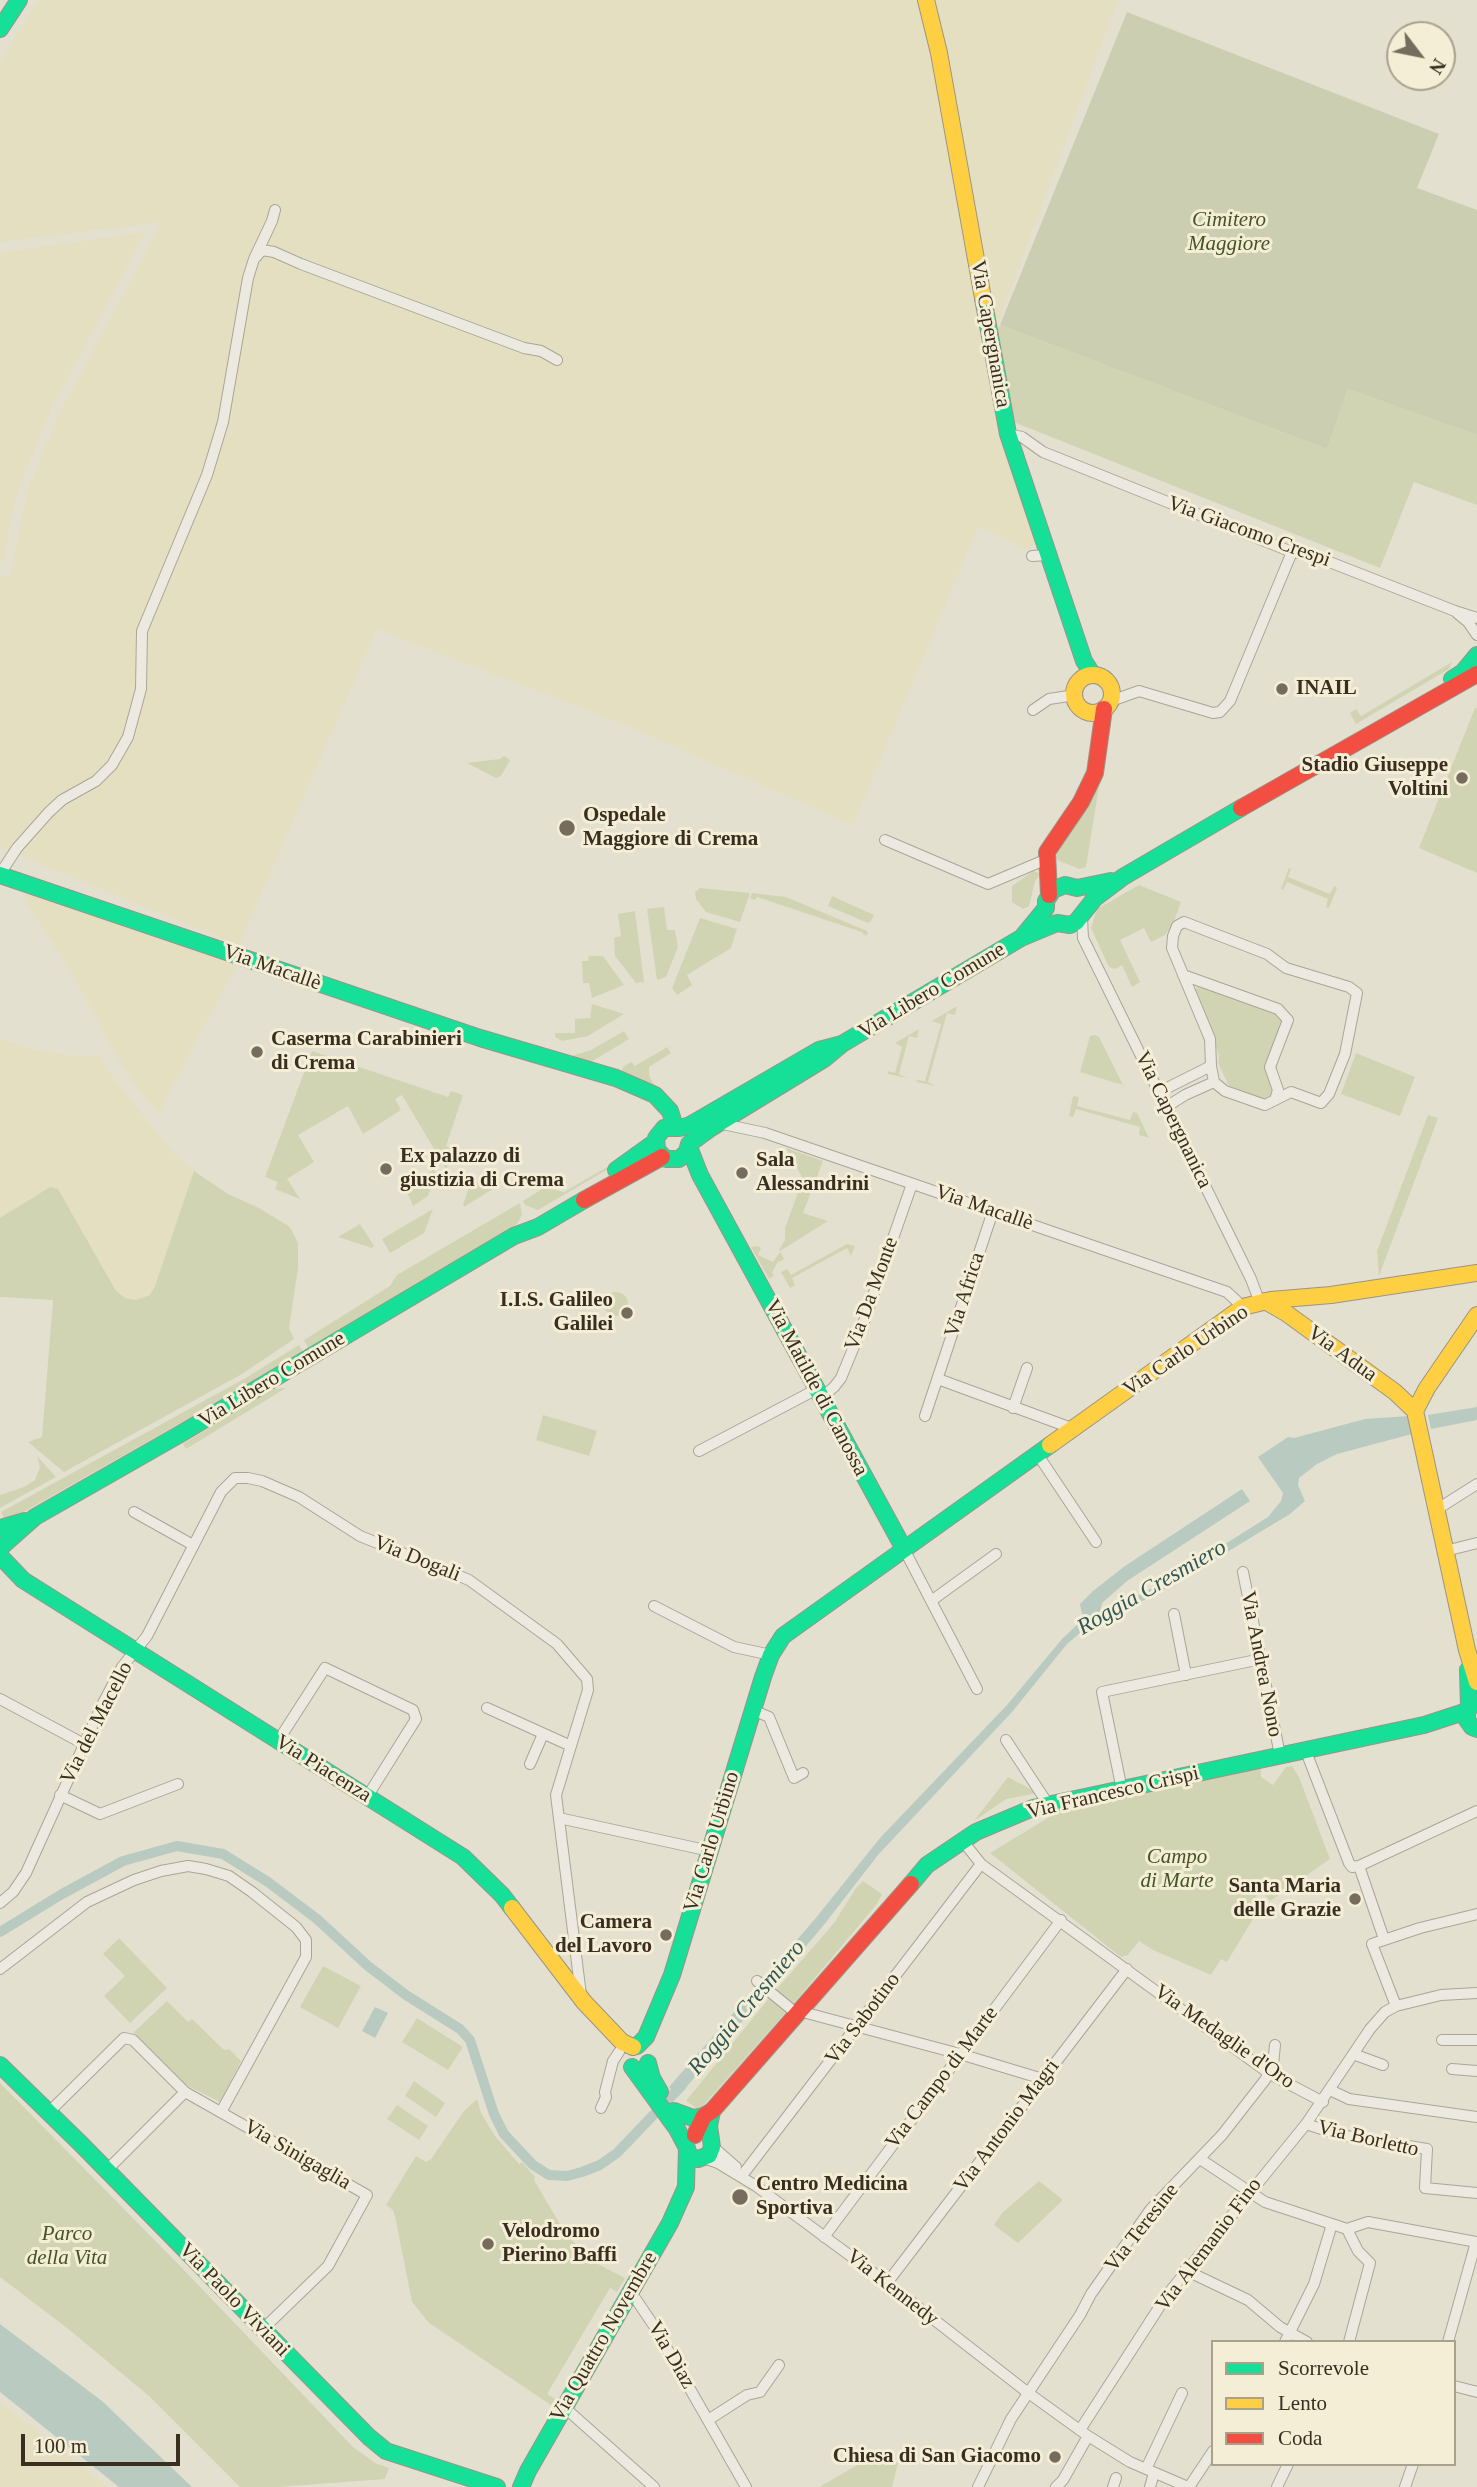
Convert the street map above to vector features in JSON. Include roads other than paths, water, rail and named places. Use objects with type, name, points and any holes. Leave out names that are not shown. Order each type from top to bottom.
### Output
[{"type":"main road","points":[[0,29],[19,0]]},
{"type":"main road","name":"Via Capergnanica","points":[[926,0],[939,53],[1009,434],[1040,555],[1089,676],[1099,676],[1109,683],[1112,695],[1103,708],[1095,773],[1081,802],[1050,845],[1047,859],[1047,901]]},
{"type":"main road","name":"Via Libero Comune","points":[[1375,730],[1412,703],[1463,673],[1477,654]]},
{"type":"main road","name":"Via Libero Comune","points":[[686,1150],[718,1123],[824,1059],[842,1044],[1021,938],[1061,924],[1070,925],[1083,915],[1101,893],[1123,877],[1375,730],[1417,710],[1477,674]]},
{"type":"main road","points":[[1075,695],[1077,685],[1089,676]]},
{"type":"main road","name":"Via Capergnanica","points":[[1075,695],[1081,708],[1103,708]]},
{"type":"main road","points":[[1047,859],[1061,878],[1085,899],[1083,915]]},
{"type":"main road","name":"Via Macallè","points":[[0,875],[545,1059],[580,1066],[642,1088],[663,1102],[673,1118],[669,1131]]},
{"type":"main road","name":"Via Libero Comune","points":[[1021,938],[1058,886],[1098,885],[1123,877]]},
{"type":"main road","points":[[1047,901],[1048,914],[1061,924]]},
{"type":"main road","name":"Via Libero Comune","points":[[0,1528],[27,1521],[182,1433],[514,1236],[533,1220],[633,1159],[669,1131],[705,1117],[819,1050],[842,1044]]},
{"type":"main road","points":[[669,1131],[687,1136],[686,1150],[671,1160],[662,1157],[657,1150],[669,1131]]},
{"type":"main road","name":"Via Matilde di Canossa","points":[[686,1150],[904,1549]]},
{"type":"main road","name":"Via Libero Comune","points":[[514,1236],[538,1227],[662,1157]]},
{"type":"main road","name":"Via Carlo Urbino","points":[[635,2056],[673,1975],[753,1710],[771,1656],[783,1636],[1243,1307],[1477,1273]]},
{"type":"main road","points":[[1298,1322],[1297,1311],[1311,1296]]},
{"type":"main road","name":"Via Adua","points":[[1263,1302],[1298,1322],[1395,1392],[1415,1411]]},
{"type":"main road","points":[[1477,1315],[1427,1388],[1415,1411],[1467,1650],[1477,1682]]},
{"type":"main road","points":[[1395,1392],[1413,1395],[1427,1388]]},
{"type":"main road","name":"Via Libero Comune","points":[[0,1548],[27,1521]]},
{"type":"main road","name":"Via Piacenza","points":[[0,1556],[23,1580]]},
{"type":"main road","name":"Via Piacenza","points":[[0,1572],[23,1580],[463,1857],[502,1895],[583,2000],[635,2056]]},
{"type":"main road","points":[[1467,1650],[1472,1715]]},
{"type":"main road","name":"Via Francesco Crispi","points":[[708,2113],[927,1865],[976,1832],[1048,1804],[1472,1715]]},
{"type":"main road","points":[[635,2056],[652,2078],[657,2095],[671,2115],[699,2147],[709,2121],[708,2113],[693,2118],[671,2115]]},
{"type":"main road","name":"Via Paolo Viviani","points":[[0,2065],[107,2170],[352,2422],[386,2451],[497,2487]]},
{"type":"main road","name":"Via Quattro Novembre","points":[[521,2487],[528,2470],[670,2223],[686,2187],[699,2147]]},
{"type":"street","points":[[0,875],[17,849],[49,812],[62,800],[96,782],[112,765],[128,737],[141,689],[142,631],[207,475],[223,422],[248,278],[275,210]]},
{"type":"street","points":[[254,259],[262,250],[274,252],[524,348],[541,351],[557,360]]},
{"type":"street","name":"Via Giacomo Crespi","points":[[1009,434],[1022,437],[1043,452],[1292,552],[1309,554],[1477,618]]},
{"type":"street","points":[[1015,458],[1032,452],[1043,452]]},
{"type":"street","points":[[1103,708],[1139,691],[1213,713],[1220,712],[1230,701],[1292,552]]},
{"type":"street","name":"Via Giacomo Crespi","points":[[1455,611],[1468,622],[1477,635]]},
{"type":"street","points":[[1033,710],[1049,699],[1075,695]]},
{"type":"street","points":[[885,839],[988,884],[1047,859]]},
{"type":"street","name":"Via Capergnanica","points":[[1083,915],[1083,939],[1263,1302]]},
{"type":"street","points":[[1184,922],[1267,954],[1286,968],[1349,987],[1357,993],[1345,1054],[1329,1094],[1321,1103],[1291,1092],[1265,1105],[1224,1091],[1214,1082],[1210,1039],[1183,975],[1172,948],[1177,926],[1184,922]]},
{"type":"street","name":"Via Capergnanica","points":[[1061,924],[1083,939]]},
{"type":"street","points":[[1183,975],[1278,1009],[1288,1020],[1270,1067],[1278,1090],[1275,1100]]},
{"type":"street","points":[[1159,1092],[1211,1066]]},
{"type":"street","points":[[1166,1107],[1185,1094],[1214,1082]]},
{"type":"street","name":"Via Macallè","points":[[718,1123],[765,1133],[1227,1292],[1243,1307]]},
{"type":"street","name":"Via Da Monte","points":[[819,1393],[834,1387],[841,1378],[862,1327],[912,1184]]},
{"type":"street","name":"Via Africa","points":[[925,1416],[993,1211]]},
{"type":"street","points":[[1013,1408],[1027,1368]]},
{"type":"street","points":[[938,1380],[1074,1429]]},
{"type":"street","points":[[699,1451],[819,1393]]},
{"type":"street","points":[[1038,1455],[1096,1542]]},
{"type":"street","name":"Via Dogali","points":[[135,1651],[147,1636],[227,1484],[235,1478],[262,1481],[299,1496],[360,1536],[469,1580],[557,1644],[587,1679],[588,1690],[556,1795],[583,2000]]},
{"type":"street","points":[[1436,1510],[1477,1484]]},
{"type":"street","points":[[134,1512],[193,1545]]},
{"type":"street","points":[[1445,1550],[1477,1544]]},
{"type":"street","name":"Via Matilde di Canossa","points":[[904,1549],[977,1689]]},
{"type":"street","points":[[931,1601],[996,1554]]},
{"type":"street","name":"Via Andrea Nono","points":[[1243,1572],[1280,1755]]},
{"type":"street","points":[[654,1606],[734,1647],[771,1656]]},
{"type":"street","points":[[1174,1614],[1186,1675]]},
{"type":"street","name":"Via del Macello","points":[[0,1903],[13,1892],[26,1873],[84,1744],[122,1667],[135,1651]]},
{"type":"street","points":[[1122,1790],[1102,1692],[1261,1659]]},
{"type":"street","points":[[278,1741],[325,1668],[413,1710],[416,1719],[367,1797]]},
{"type":"street","points":[[0,1699],[84,1744]]},
{"type":"street","points":[[487,1708],[571,1746]]},
{"type":"street","points":[[753,1710],[769,1717],[794,1779],[803,1773]]},
{"type":"street","points":[[530,1764],[543,1734]]},
{"type":"street","points":[[1006,1740],[1048,1804]]},
{"type":"street","points":[[1305,1749],[1352,1867],[1477,1811]]},
{"type":"street","name":"Via del Macello","points":[[60,1795],[100,1814],[178,1784]]},
{"type":"street","points":[[559,1818],[710,1851]]},
{"type":"street","name":"Via Medaglie d'Oro","points":[[962,1840],[981,1864],[1062,1920],[1270,2074],[1323,2102]]},
{"type":"street","name":"Via Sabotino","points":[[744,2173],[981,1864]]},
{"type":"street","points":[[0,1969],[87,1902],[134,1880],[188,1866],[206,1868],[229,1876],[296,1927],[306,1940],[306,1957],[221,2112]]},
{"type":"street","points":[[1359,1866],[1384,1938]]},
{"type":"street","points":[[1477,1914],[1384,1938],[1372,1944],[1396,2006],[1441,1994],[1477,1993]]},
{"type":"street","name":"Via Campo di Marte","points":[[824,2237],[1062,1920]]},
{"type":"street","name":"Via Antonio Magri","points":[[887,2283],[1127,1969]]},
{"type":"street","points":[[757,1982],[798,2013],[857,2026],[1043,2079]]},
{"type":"street","name":"Via Alemanio Fino","points":[[1056,2487],[1063,2480],[1084,2433],[1185,2270],[1323,2102],[1370,2029],[1385,2012],[1396,2006]]},
{"type":"street","name":"Via Sinigaglia","points":[[49,2112],[124,2038],[133,2040],[185,2092],[367,2195],[328,2266],[262,2330]]},
{"type":"street","points":[[1442,2040],[1477,2040]]},
{"type":"street","points":[[1270,2074],[1275,2045]]},
{"type":"street","points":[[1353,2054],[1383,2065]]},
{"type":"street","points":[[601,2108],[613,2062],[635,2056]]},
{"type":"street","points":[[1452,2069],[1477,2071]]},
{"type":"street","name":"Via Teresine","points":[[978,2487],[1027,2392],[1150,2210],[1200,2159],[1270,2074]]},
{"type":"street","points":[[1330,2090],[1349,2099],[1477,2117]]},
{"type":"street","points":[[107,2170],[185,2092]]},
{"type":"street","name":"Via Borletto","points":[[1306,2124],[1340,2135],[1427,2149],[1425,2188],[1477,2193]]},
{"type":"street","name":"Via Kennedy","points":[[699,2147],[744,2173],[756,2186]]},
{"type":"street","name":"Via Kennedy","points":[[699,2147],[887,2283],[1084,2433],[1130,2462],[1174,2484],[1188,2487]]},
{"type":"street","points":[[1200,2159],[1265,2202],[1347,2229],[1368,2222],[1477,2242],[1449,2340]]},
{"type":"street","points":[[1185,2270],[1248,2300],[1287,2337],[1314,2284],[1332,2224]]},
{"type":"street","points":[[1347,2229],[1358,2251],[1370,2263],[1350,2340]]},
{"type":"street","name":"Via Diaz","points":[[631,2292],[649,2317],[746,2487]]},
{"type":"street","points":[[708,2420],[747,2395],[760,2392],[779,2365]]},
{"type":"street","points":[[1456,2387],[1477,2392]]},
{"type":"street","points":[[1150,2487],[1150,2471],[1182,2393]]},
{"type":"street","points":[[564,2407],[654,2487]]},
{"type":"street","points":[[1188,2487],[1211,2454]]},
{"type":"street","points":[[1277,2487],[1287,2466]]},
{"type":"street","points":[[1405,2487],[1412,2466]]},
{"type":"water","points":[[1477,1407],[1477,1420],[1431,1429],[1428,1415]]},
{"type":"water","name":"Roggia Cresmiero","points":[[1409,1416],[1412,1434],[1337,1454],[1317,1464],[1299,1478],[1298,1485],[1305,1501],[1290,1514],[1174,1584],[1086,1628],[1067,1644],[1012,1712],[878,1855],[823,1926],[678,2097],[669,2087],[815,1919],[880,1838],[1007,1705],[1062,1639],[1083,1619],[1080,1604],[1093,1591],[1125,1566],[1242,1489],[1250,1501],[1127,1581],[1102,1603],[1100,1612],[1123,1604],[1176,1575],[1268,1517],[1281,1501],[1283,1493],[1258,1457],[1288,1437],[1294,1438],[1365,1419]]},
{"type":"water","points":[[375,2007],[388,2013],[375,2038],[362,2031]]},
{"type":"water","points":[[0,2324],[102,2401],[192,2487],[119,2487],[0,2392]]},
{"type":"waterway","name":"Roggia Cresmiero","points":[[0,1932],[123,1861],[177,1846],[223,1854],[268,1882],[317,1919],[368,1966],[406,1995],[460,2029],[470,2040],[494,2114],[504,2134],[533,2165],[549,2175],[567,2176],[600,2165],[617,2153],[682,2085]]},
{"type":"place","name":"INAIL","points":[[1282,689]]},
{"type":"place","name":"Stadio Giuseppe Voltini","points":[[1462,778]]},
{"type":"place","name":"Ospedale Maggiore di Crema","points":[[567,828]]},
{"type":"place","name":"Caserma Carabinieri di Crema","points":[[257,1052]]},
{"type":"place","name":"Ex palazzo di giustizia di Crema","points":[[386,1169]]},
{"type":"place","name":"Sala Alessandrini","points":[[742,1173]]},
{"type":"place","name":"I.I.S. Galileo Galilei","points":[[627,1313]]},
{"type":"place","name":"Santa Maria delle Grazie","points":[[1355,1899]]},
{"type":"place","name":"Camera del Lavoro","points":[[666,1935]]},
{"type":"place","name":"Centro Medicina Sportiva","points":[[740,2197]]},
{"type":"place","name":"Velodromo Pierino Baffi","points":[[488,2244]]},
{"type":"place","name":"Chiesa di San Giacomo","points":[[1055,2457]]},
{"type":"park label","name":"Cimitero Maggiore","points":[[1229,232]]},
{"type":"park label","name":"Campo di Marte","points":[[1177,1869]]},
{"type":"park label","name":"Parco della Vita","points":[[67,2246]]}]
